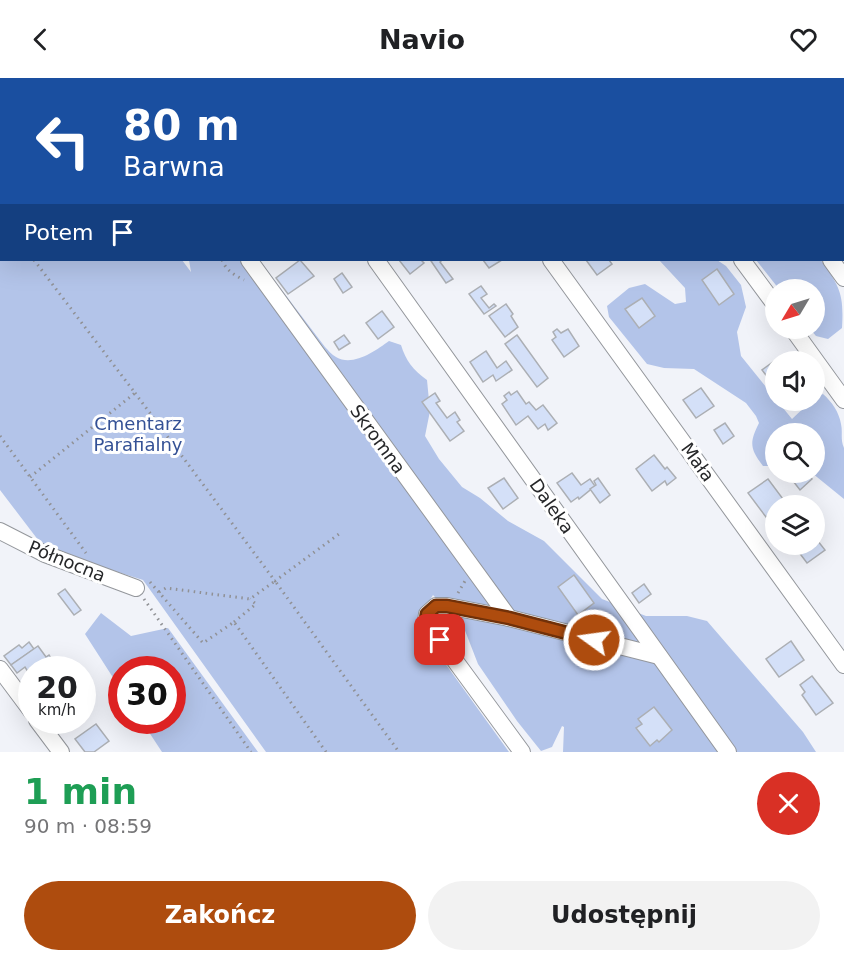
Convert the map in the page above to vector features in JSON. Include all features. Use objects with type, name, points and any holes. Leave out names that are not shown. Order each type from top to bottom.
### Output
[{"type":"street","name":"Skromna","points":[[250,261],[509,618]]},
{"type":"street","name":"Daleka","points":[[377,261],[728,752]]},
{"type":"street","name":"Mała","points":[[552,261],[844,665]]},
{"type":"street","points":[[743,261],[765,291]]},
{"type":"street","points":[[832,261],[844,278]]},
{"type":"street","points":[[800,339],[844,400]]},
{"type":"street","name":"Północna","points":[[0,531],[45,554],[142,583]]},
{"type":"street","points":[[522,752],[426,621],[427,614],[436,606],[509,618],[658,656]]},
{"type":"street","points":[[0,669],[18,693]]},
{"type":"street","points":[[48,734],[61,752]]},
{"type":"path","points":[[35,261],[275,581],[399,752]]},
{"type":"path","points":[[30,477],[135,393]]},
{"type":"path","points":[[0,436],[91,560]]},
{"type":"path","points":[[250,599],[339,534]]},
{"type":"path","points":[[447,606],[462,588],[465,580],[459,552]]},
{"type":"path","points":[[142,583],[159,592],[203,643],[256,604],[250,599],[166,588],[159,592]]},
{"type":"path","points":[[142,583],[251,752]]},
{"type":"path","points":[[234,622],[326,752]]},
{"type":"green space","name":"Cmentarz Parafialny","points":[[0,261],[183,261],[191,272],[189,261],[260,261],[325,347],[335,356],[343,360],[357,359],[389,341],[401,345],[411,365],[427,380],[430,411],[425,436],[439,459],[462,487],[480,498],[508,521],[544,541],[602,599],[646,616],[687,616],[707,621],[803,732],[816,752],[563,752],[564,727],[562,726],[552,747],[541,751],[517,721],[478,664],[464,628],[433,595],[416,623],[509,752],[266,752],[143,580],[45,549],[0,490]],"holes":[[[602,646],[623,654],[595,655],[585,650]]]},
{"type":"green space","points":[[660,261],[718,261],[726,266],[741,285],[746,307],[737,332],[741,356],[765,386],[765,411],[786,411],[792,419],[800,411],[825,411],[825,396],[837,411],[844,448],[844,499],[824,483],[825,423],[765,423],[765,466],[763,466],[752,446],[759,423],[746,403],[694,369],[664,368],[647,364],[609,317],[607,306],[629,288],[645,284],[675,304],[686,302],[685,288]]},
{"type":"green space","points":[[757,261],[822,261],[833,277],[842,307],[842,328],[828,339],[825,338],[825,279],[771,279]]},
{"type":"green space","points":[[101,613],[131,636],[168,628],[258,752],[162,752],[150,734],[186,734],[186,656],[108,656],[108,670],[85,634]]},
{"type":"building","points":[[299,261],[314,276],[288,294],[276,278]]},
{"type":"building","points":[[400,261],[422,261],[424,263],[410,274]]},
{"type":"building","points":[[431,261],[441,261],[453,279],[446,283]]},
{"type":"building","points":[[484,261],[500,261],[489,268]]},
{"type":"building","points":[[587,261],[610,261],[612,264],[597,275]]},
{"type":"building","points":[[717,269],[734,294],[719,305],[702,280]]},
{"type":"building","points":[[342,273],[352,287],[343,293],[334,279]]},
{"type":"building","points":[[481,286],[487,294],[481,298],[489,308],[494,304],[496,306],[484,314],[469,294]]},
{"type":"building","points":[[642,298],[655,316],[639,328],[625,309]]},
{"type":"building","points":[[506,304],[518,327],[505,337],[489,316]]},
{"type":"building","points":[[382,311],[394,327],[378,339],[366,323]]},
{"type":"building","points":[[557,329],[561,333],[568,329],[579,346],[564,357],[552,340],[556,337],[553,332]]},
{"type":"building","points":[[344,335],[350,343],[339,350],[334,342]]},
{"type":"building","points":[[517,335],[548,378],[537,387],[505,344]]},
{"type":"building","points":[[486,351],[497,368],[506,361],[512,370],[496,381],[493,375],[483,382],[470,362]]},
{"type":"building","points":[[701,388],[714,406],[696,418],[683,400]]},
{"type":"building","points":[[517,391],[526,404],[529,402],[536,410],[543,405],[557,423],[548,430],[545,424],[538,429],[528,416],[516,425],[502,404],[507,400],[504,396],[509,392],[511,395]]},
{"type":"building","points":[[435,393],[440,401],[436,403],[447,418],[455,412],[460,420],[457,422],[464,431],[450,441],[422,402]]},
{"type":"building","points":[[725,423],[734,436],[723,444],[714,430]]},
{"type":"building","points":[[654,455],[676,478],[667,485],[665,481],[652,491],[636,469]]},
{"type":"building","points":[[572,473],[581,485],[590,479],[595,486],[579,499],[578,497],[571,502],[557,483]]},
{"type":"building","points":[[504,478],[518,498],[503,509],[488,488]]},
{"type":"building","points":[[598,478],[610,495],[600,503],[590,489],[596,485],[594,481]]},
{"type":"building","points":[[765,481],[765,483],[771,483],[780,495],[765,495],[765,516],[748,493]]},
{"type":"building","points":[[795,483],[808,483],[800,490]]},
{"type":"building","points":[[801,555],[818,555],[807,563]]},
{"type":"building","points":[[574,575],[594,603],[578,615],[558,587]]},
{"type":"building","points":[[644,584],[651,594],[639,603],[632,593]]},
{"type":"building","points":[[65,589],[81,610],[74,615],[58,594]]},
{"type":"building","points":[[791,641],[804,660],[779,677],[766,659]]},
{"type":"building","points":[[29,642],[34,649],[24,656],[18,656],[18,660],[11,665],[4,656],[19,645],[22,648]]},
{"type":"building","points":[[38,646],[45,656],[24,656]]},
{"type":"building","points":[[18,660],[18,672],[17,673],[11,665]]},
{"type":"building","points":[[812,676],[833,703],[816,715],[802,695],[805,692],[800,685]]},
{"type":"building","points":[[654,707],[672,730],[659,742],[657,740],[650,746],[636,728],[642,724],[638,719]]},
{"type":"building","points":[[96,724],[109,741],[94,752],[85,752],[75,739],[82,734],[96,734]]},
{"type":"route","points":[[440,640],[426,621],[427,614],[436,606],[509,618],[594,640]]}]
